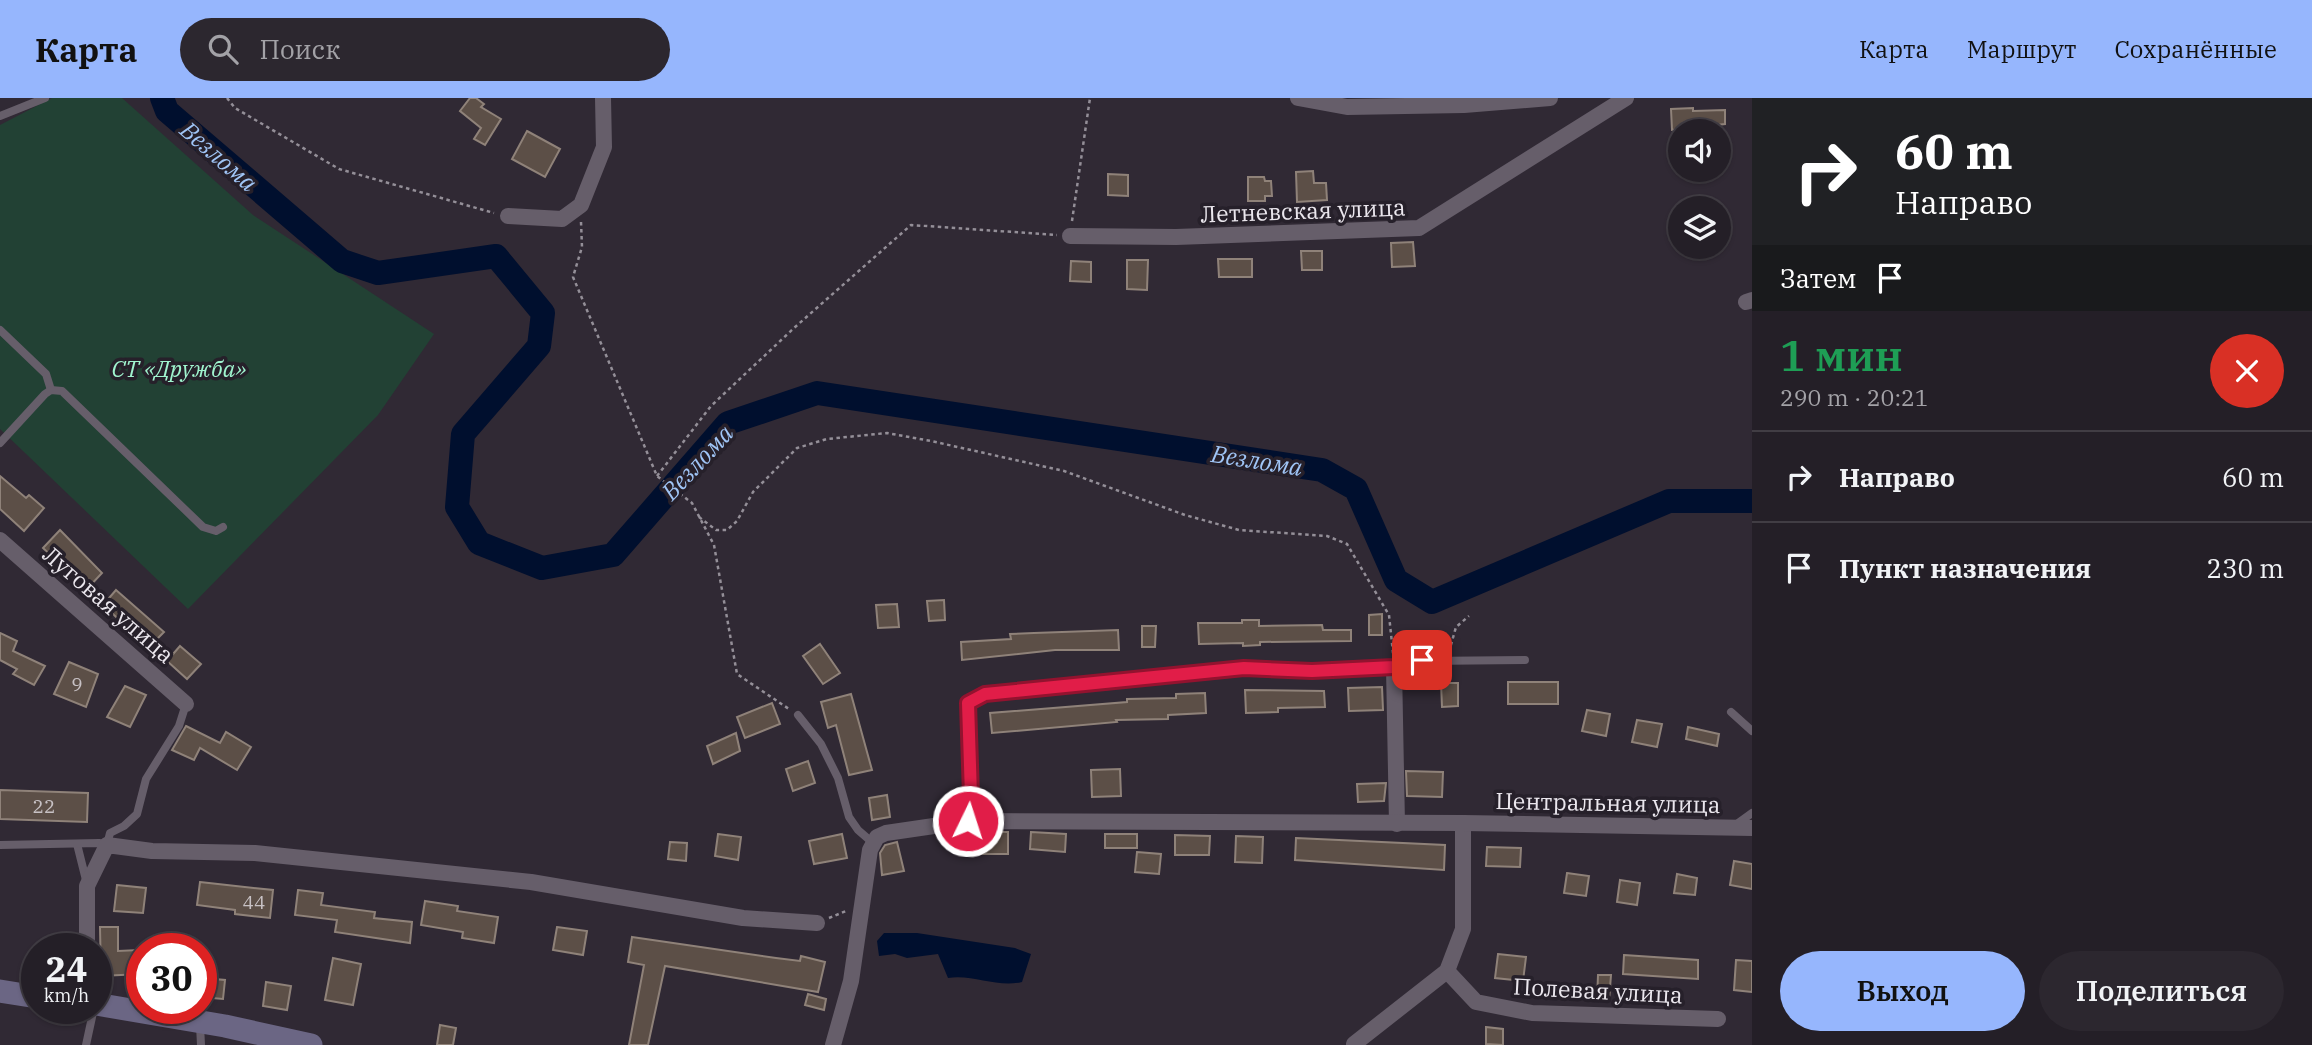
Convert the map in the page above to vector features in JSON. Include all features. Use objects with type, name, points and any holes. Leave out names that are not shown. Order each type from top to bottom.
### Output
[{"type":"street","points":[[508,216],[562,219],[581,205],[604,147],[603,98]]},
{"type":"street","points":[[1298,98],[1347,107],[1464,105],[1550,98]]},
{"type":"street","name":"Летневская улица","points":[[1070,236],[1176,237],[1419,228],[1626,98]]},
{"type":"street","name":"Луговая улица","points":[[0,540],[186,704]]},
{"type":"street","points":[[968,821],[971,796],[968,703],[985,694],[1244,668],[1312,671],[1394,667],[1397,824]]},
{"type":"street","name":"Центральная улица","points":[[873,843],[886,833],[968,821],[1397,824],[1463,822],[1752,828]]},
{"type":"street","points":[[1354,1044],[1447,971],[1463,929],[1463,822]]},
{"type":"street","points":[[832,1045],[847,1003],[873,843]]},
{"type":"street","points":[[87,933],[88,886],[107,845],[152,851],[256,853],[531,882],[743,918],[817,923]]},
{"type":"street","name":"Полевая улица","points":[[1447,971],[1476,1002],[1532,1013],[1718,1019]]},
{"type":"street","points":[[0,991],[21,994]]},
{"type":"street","points":[[112,1010],[201,1033],[311,1045]]},
{"type":"lane","points":[[0,116],[45,98]]},
{"type":"lane","points":[[0,330],[46,374],[51,390]]},
{"type":"lane","points":[[0,443],[51,390]]},
{"type":"lane","points":[[51,390],[62,391],[203,527],[216,531],[223,527]]},
{"type":"lane","points":[[1394,667],[1422,660],[1525,660]]},
{"type":"lane","points":[[0,845],[107,845],[110,833],[124,826],[137,814],[146,779],[178,726],[186,704]]},
{"type":"lane","points":[[1731,712],[1752,731]]},
{"type":"lane","points":[[798,715],[821,744],[838,778],[849,817],[858,830],[873,843]]},
{"type":"lane","points":[[1732,827],[1752,813]]},
{"type":"lane","points":[[77,844],[88,886]]},
{"type":"lane","points":[[86,1045],[91,1024]]},
{"type":"path","points":[[227,98],[235,108],[339,169],[508,216]]},
{"type":"path","points":[[657,476],[711,406],[794,328],[911,225],[1070,236],[1090,98]]},
{"type":"path","points":[[581,205],[583,247],[573,277],[657,476],[692,503],[714,545],[737,674],[798,715]]},
{"type":"path","points":[[699,517],[716,530],[727,530],[737,521],[753,492],[797,448],[827,439],[887,433],[1064,471],[1185,515],[1239,530],[1278,535],[1327,536],[1347,544],[1389,615],[1394,667]]},
{"type":"path","points":[[1450,647],[1456,627],[1469,616]]},
{"type":"path","points":[[817,923],[861,908]]},
{"type":"green space","name":"СТ «Дружба»","points":[[52,98],[122,98],[253,215],[434,334],[378,415],[188,609],[0,429],[0,125]]},
{"type":"water","points":[[884,933],[917,933],[1015,948],[1031,954],[1022,982],[948,978],[938,954],[907,958],[895,954],[879,956],[877,941]]},
{"type":"building","points":[[470,98],[476,98],[484,104],[481,107],[501,119],[485,145],[474,139],[481,128],[460,111]]},
{"type":"building","points":[[1671,109],[1725,110],[1725,119],[1671,119]]},
{"type":"building","points":[[527,131],[560,149],[545,177],[512,159]]},
{"type":"building","points":[[1313,171],[1314,183],[1326,183],[1327,200],[1297,202],[1296,172]]},
{"type":"building","points":[[1108,174],[1128,175],[1128,196],[1108,195]]},
{"type":"building","points":[[1248,177],[1264,177],[1265,181],[1271,181],[1272,196],[1265,196],[1265,201],[1248,201]]},
{"type":"building","points":[[1413,242],[1415,266],[1392,267],[1391,243]]},
{"type":"building","points":[[1301,251],[1322,251],[1322,270],[1302,270]]},
{"type":"building","points":[[1218,259],[1252,259],[1252,277],[1219,277]]},
{"type":"building","points":[[1127,260],[1148,260],[1147,290],[1127,289]]},
{"type":"building","points":[[1071,261],[1091,262],[1091,282],[1070,281]]},
{"type":"building","points":[[0,476],[26,498],[29,495],[44,508],[24,531],[0,509]]},
{"type":"building","points":[[60,530],[102,573],[87,589],[43,548]]},
{"type":"building","points":[[116,590],[164,632],[149,647],[103,605]]},
{"type":"building","points":[[944,600],[945,620],[929,621],[927,601]]},
{"type":"building","points":[[897,604],[899,627],[878,628],[876,605]]},
{"type":"building","points":[[1382,614],[1382,635],[1369,635],[1369,615]]},
{"type":"building","points":[[1242,620],[1259,620],[1259,626],[1322,625],[1323,630],[1351,630],[1351,641],[1260,642],[1260,645],[1243,646],[1243,643],[1199,644],[1198,623],[1242,623]]},
{"type":"building","points":[[1142,626],[1156,626],[1155,647],[1142,647]]},
{"type":"building","points":[[1118,630],[1119,650],[1055,650],[962,660],[961,642],[1011,639],[1010,634]]},
{"type":"building","points":[[0,633],[17,641],[13,651],[45,666],[34,685],[13,674],[17,669],[0,660]]},
{"type":"building","points":[[820,644],[840,673],[823,684],[803,656]]},
{"type":"building","points":[[180,646],[201,664],[187,679],[167,661]]},
{"type":"building","points":[[69,662],[98,674],[86,707],[54,694]]},
{"type":"building","points":[[1508,682],[1558,682],[1558,704],[1508,704]]},
{"type":"building","points":[[1441,683],[1458,683],[1458,706],[1442,707]]},
{"type":"building","points":[[125,686],[146,695],[130,727],[107,717]]},
{"type":"building","points":[[1382,687],[1383,710],[1349,711],[1348,688]]},
{"type":"building","points":[[1245,690],[1324,691],[1325,707],[1278,708],[1278,712],[1246,713]]},
{"type":"building","points":[[1205,693],[1206,713],[1168,715],[1168,719],[1116,720],[1117,722],[992,733],[990,713],[1127,702],[1127,699],[1176,698],[1176,694]]},
{"type":"building","points":[[851,694],[872,770],[849,775],[836,725],[828,728],[821,702]]},
{"type":"building","points":[[772,703],[780,724],[745,738],[737,717]]},
{"type":"building","points":[[1587,710],[1610,714],[1606,736],[1582,731]]},
{"type":"building","points":[[1637,720],[1662,724],[1657,747],[1632,742]]},
{"type":"building","points":[[186,726],[220,743],[226,732],[251,747],[237,770],[200,748],[194,760],[172,750]]},
{"type":"building","points":[[1688,727],[1719,734],[1717,746],[1686,739]]},
{"type":"building","points":[[736,733],[740,751],[713,764],[707,746]]},
{"type":"building","points":[[808,761],[815,783],[793,791],[786,769]]},
{"type":"building","points":[[1120,769],[1121,796],[1092,797],[1091,770]]},
{"type":"building","points":[[1406,771],[1443,772],[1442,797],[1407,796]]},
{"type":"building","points":[[1386,783],[1384,801],[1358,802],[1357,784]]},
{"type":"building","points":[[0,790],[88,793],[87,822],[0,819]]},
{"type":"building","points":[[887,795],[890,817],[872,820],[869,798]]},
{"type":"building","points":[[966,832],[1008,832],[1008,854],[965,854]]},
{"type":"building","points":[[1031,832],[1066,834],[1065,852],[1030,849]]},
{"type":"building","points":[[718,834],[741,837],[738,860],[715,856]]},
{"type":"building","points":[[842,834],[847,858],[814,864],[809,841]]},
{"type":"building","points":[[1105,834],[1137,834],[1137,848],[1105,848]]},
{"type":"building","points":[[1175,835],[1210,836],[1209,855],[1175,855]]},
{"type":"building","points":[[1236,836],[1263,837],[1262,863],[1235,862]]},
{"type":"building","points":[[1296,838],[1445,845],[1444,870],[1295,860]]},
{"type":"building","points":[[670,842],[687,843],[686,861],[668,859]]},
{"type":"building","points":[[897,842],[904,871],[882,875],[880,853],[885,845]]},
{"type":"building","points":[[1487,847],[1521,848],[1520,867],[1486,866]]},
{"type":"building","points":[[1137,852],[1161,854],[1159,874],[1135,872]]},
{"type":"building","points":[[1734,861],[1752,864],[1752,889],[1730,885]]},
{"type":"building","points":[[1567,873],[1589,876],[1586,896],[1564,893]]},
{"type":"building","points":[[1677,874],[1697,878],[1695,895],[1674,893]]},
{"type":"building","points":[[1620,880],[1640,883],[1637,905],[1617,902]]},
{"type":"building","points":[[200,882],[273,890],[270,918],[235,914],[235,910],[197,905]]},
{"type":"building","points":[[117,885],[146,888],[143,913],[114,911]]},
{"type":"building","points":[[298,890],[323,893],[321,905],[375,912],[374,918],[412,922],[410,943],[335,932],[337,920],[295,915]]},
{"type":"building","points":[[425,901],[458,906],[457,911],[498,917],[494,943],[462,938],[463,932],[421,925]]},
{"type":"building","points":[[100,927],[118,927],[118,951],[126,951],[126,975],[112,975],[112,933],[100,933]]},
{"type":"building","points":[[557,927],[587,931],[583,955],[553,950]]},
{"type":"building","points":[[632,937],[800,961],[801,956],[825,962],[818,992],[665,966],[648,1045],[629,1045],[644,965],[628,962]]},
{"type":"building","points":[[1498,954],[1526,957],[1523,981],[1495,978]]},
{"type":"building","points":[[1624,955],[1698,960],[1698,979],[1623,974]]},
{"type":"building","points":[[333,958],[361,964],[353,1005],[325,1000]]},
{"type":"building","points":[[1736,960],[1752,961],[1752,992],[1734,990]]},
{"type":"building","points":[[1598,975],[1611,975],[1609,1001],[1597,1001]]},
{"type":"building","points":[[217,979],[225,980],[223,999],[217,998]]},
{"type":"building","points":[[266,982],[291,986],[287,1010],[263,1006]]},
{"type":"building","points":[[808,994],[826,999],[824,1010],[805,1005]]},
{"type":"building","points":[[440,1025],[456,1028],[453,1045],[437,1045]]},
{"type":"building","points":[[1486,1027],[1503,1029],[1503,1045],[1486,1044]]},
{"type":"waterway","name":"Везлома","points":[[162,98],[167,111],[342,261],[378,273],[496,256],[543,313],[539,346],[463,434],[457,507],[479,543],[542,568],[613,555],[728,423],[817,393],[1322,470],[1356,489],[1396,580],[1432,602],[1669,501],[1752,501]]},
{"type":"route","points":[[968,821],[971,796],[967,713],[968,703],[973,698],[985,694],[1045,687],[1244,668],[1312,671],[1394,667],[1422,660]]}]
